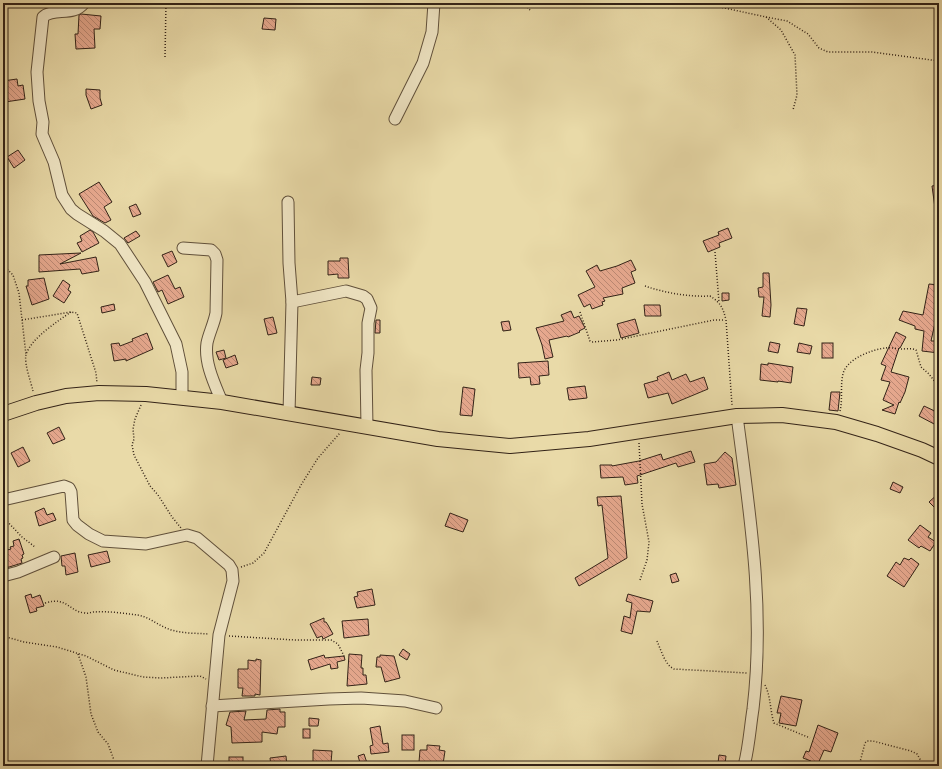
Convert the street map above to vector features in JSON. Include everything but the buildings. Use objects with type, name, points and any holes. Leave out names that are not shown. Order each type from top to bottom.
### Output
[{"type":"main road","points":[[3,414],[36,403],[66,396],[99,392],[146,394],[222,402],[438,438],[510,446],[588,439],[735,416],[782,415],[836,422],[877,434],[922,450],[939,458]]},
{"type":"street","points":[[84,3],[78,9],[73,11],[50,14],[43,17],[38,62],[39,101],[43,122],[42,134],[54,162],[64,200],[77,214],[120,244],[145,282],[176,344],[182,372],[182,398]]},
{"type":"street","points":[[395,119],[423,63],[432,32],[434,3]]},
{"type":"street","points":[[288,202],[289,263],[292,302],[289,413]]},
{"type":"street","points":[[183,248],[211,250],[217,258],[216,313],[206,350],[211,375],[222,402]]},
{"type":"street","points":[[292,302],[346,291],[363,296],[367,299],[370,308],[366,370],[367,427]]},
{"type":"street","points":[[735,416],[756,575],[758,634],[757,672],[748,750],[744,766]]},
{"type":"street","points":[[3,500],[64,486],[69,488],[71,492],[73,520],[89,534],[103,541],[146,544],[167,538],[187,535],[197,538],[221,558],[232,570],[233,581],[219,635],[207,766]]},
{"type":"street","points":[[3,576],[18,572],[54,557]]},
{"type":"street","points":[[212,706],[361,698],[405,701],[436,708]]},
{"type":"path","points":[[165,57],[166,3]]},
{"type":"path","points":[[523,3],[530,10]]},
{"type":"path","points":[[711,3],[720,7],[783,20],[808,34],[819,48],[828,52],[872,52],[939,61]]},
{"type":"path","points":[[766,17],[781,30],[795,55],[797,94],[793,110]]},
{"type":"path","points":[[715,252],[719,302],[724,311],[726,320],[729,376],[735,416]]},
{"type":"path","points":[[3,265],[13,275],[19,293],[28,369],[36,403]]},
{"type":"path","points":[[645,286],[685,295],[699,297],[710,296],[719,302]]},
{"type":"path","points":[[26,355],[31,345],[38,338],[72,312]]},
{"type":"path","points":[[22,320],[76,312],[96,373],[99,392]]},
{"type":"path","points":[[580,312],[590,341],[592,342],[617,340],[714,320],[726,320]]},
{"type":"path","points":[[836,422],[842,404],[843,373],[845,368],[853,360],[867,353],[887,347],[914,349],[919,356],[921,368],[930,374],[935,382]]},
{"type":"path","points":[[146,394],[135,419],[132,449],[150,486],[158,494],[172,517],[187,535]]},
{"type":"path","points":[[232,570],[253,563],[264,553],[279,523],[318,458],[348,424]]},
{"type":"path","points":[[638,431],[642,504],[649,542],[647,560],[640,580]]},
{"type":"path","points":[[3,517],[22,537],[35,547]]},
{"type":"path","points":[[45,603],[53,600],[66,603],[85,613],[94,612],[137,615],[145,617],[165,628],[186,633],[295,640],[331,640],[338,644],[345,658]]},
{"type":"path","points":[[3,636],[24,642],[57,647],[86,656],[114,670],[143,677],[200,676],[214,684]]},
{"type":"path","points":[[657,641],[667,662],[671,668],[674,669],[757,672],[768,692],[774,723],[810,738]]},
{"type":"path","points":[[77,654],[86,677],[91,714],[98,732],[108,744],[114,760]]},
{"type":"path","points":[[859,766],[865,743],[867,741],[872,741],[918,754],[924,766]]}]
